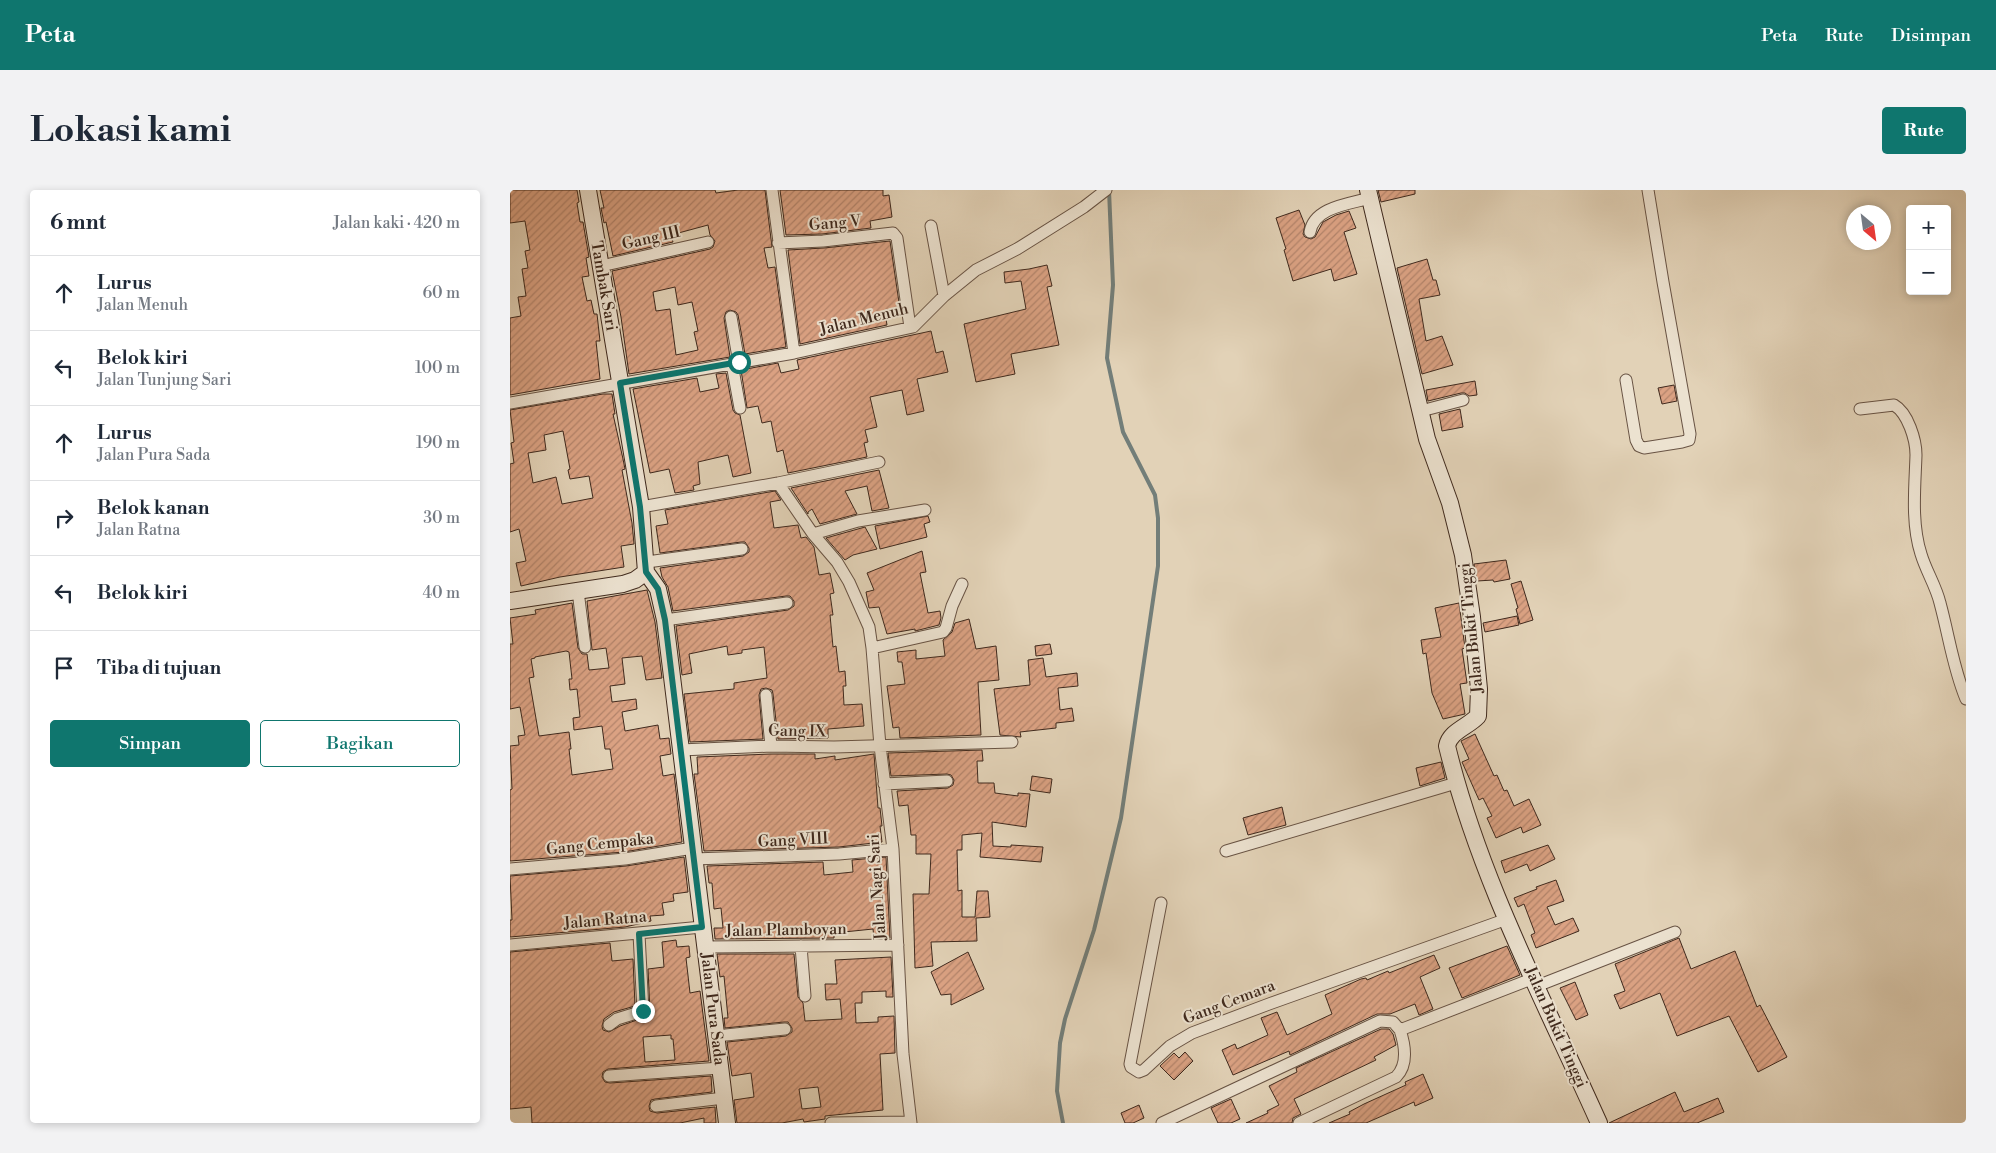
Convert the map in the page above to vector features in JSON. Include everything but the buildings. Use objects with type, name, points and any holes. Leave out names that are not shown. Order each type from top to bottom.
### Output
[{"type":"street","name":"Tambak Sari","points":[[588,190],[640,507],[647,567]]},
{"type":"street","points":[[772,190],[794,353]]},
{"type":"street","name":"Jalan Menuh","points":[[510,403],[794,353],[917,325],[944,296],[976,270],[1017,249],[1084,207],[1106,190]]},
{"type":"street","points":[[1626,380],[1636,440],[1639,446],[1644,448],[1688,440],[1690,434],[1648,190]]},
{"type":"street","points":[[1310,232],[1311,225],[1320,215],[1368,194]]},
{"type":"street","name":"Jalan Bukit Tinggi","points":[[1368,194],[1427,439],[1450,503],[1463,555],[1472,617],[1479,689],[1478,716],[1450,737],[1448,741],[1447,746],[1456,783],[1484,866],[1595,1122]]},
{"type":"street","points":[[931,226],[944,296]]},
{"type":"street","name":"Gang V","points":[[778,243],[823,241],[893,233],[895,235],[910,327]]},
{"type":"street","name":"Gang III","points":[[601,266],[708,242]]},
{"type":"street","points":[[731,317],[740,408]]},
{"type":"street","points":[[1421,412],[1463,400]]},
{"type":"street","points":[[1860,409],[1894,405],[1899,407],[1903,412],[1916,446],[1915,523],[1920,552],[1938,594],[1957,676],[1966,699]]},
{"type":"street","points":[[640,507],[778,483],[879,462]]},
{"type":"street","name":"Jalan Nagi Sari","points":[[778,483],[813,534],[829,551],[850,582],[869,627],[884,784],[893,849],[903,1054],[911,1122]]},
{"type":"street","points":[[813,534],[858,521],[925,510]]},
{"type":"street","points":[[510,601],[623,584],[635,580],[647,567],[742,549]]},
{"type":"street","name":"Jalan Pura Sada","points":[[647,567],[658,589],[665,620],[685,749],[702,927],[727,1123]]},
{"type":"street","points":[[872,648],[943,632],[962,584]]},
{"type":"street","points":[[578,591],[585,647]]},
{"type":"street","points":[[665,620],[787,603]]},
{"type":"street","points":[[766,695],[771,746]]},
{"type":"street","name":"Gang IX","points":[[685,749],[1012,742]]},
{"type":"street","name":"Gang IX","points":[[685,749],[747,752]]},
{"type":"street","points":[[884,784],[947,781]]},
{"type":"street","points":[[1226,851],[1456,783]]},
{"type":"street","name":"Gang VIII","points":[[694,854],[839,854],[893,849]]},
{"type":"street","name":"Gang Cempaka","points":[[510,869],[694,854]]},
{"type":"street","name":"Gang Cempaka","points":[[638,861],[677,858]]},
{"type":"street","name":"Gang Cemara","points":[[1161,903],[1130,1064],[1135,1071],[1139,1072],[1144,1070],[1170,1046],[1192,1033],[1507,919]]},
{"type":"street","name":"Jalan Ratna","points":[[510,945],[702,927]]},
{"type":"street","points":[[1400,1030],[1675,932]]},
{"type":"street","points":[[609,1025],[617,1019],[643,1011],[639,934]]},
{"type":"street","name":"Jalan Plamboyan","points":[[705,947],[898,945]]},
{"type":"street","points":[[801,946],[805,996]]},
{"type":"street","points":[[1162,1123],[1380,1021],[1393,1022],[1400,1030],[1404,1046],[1402,1071],[1396,1077],[1299,1123]]},
{"type":"street","points":[[716,1036],[785,1029]]},
{"type":"street","points":[[609,1076],[720,1068]]},
{"type":"street","points":[[656,1106],[724,1098]]},
{"type":"street","points":[[831,1123],[911,1122]]},
{"type":"waterway","points":[[1063,1123],[1057,1091],[1060,1043],[1065,1019],[1094,930],[1121,818],[1158,566],[1158,518],[1155,495],[1123,432],[1107,358],[1113,285],[1109,190]]},
{"type":"route","points":[[643,1011],[639,934],[702,927],[665,620],[658,589],[646,572],[647,562],[640,507],[620,383],[739,362]]}]
